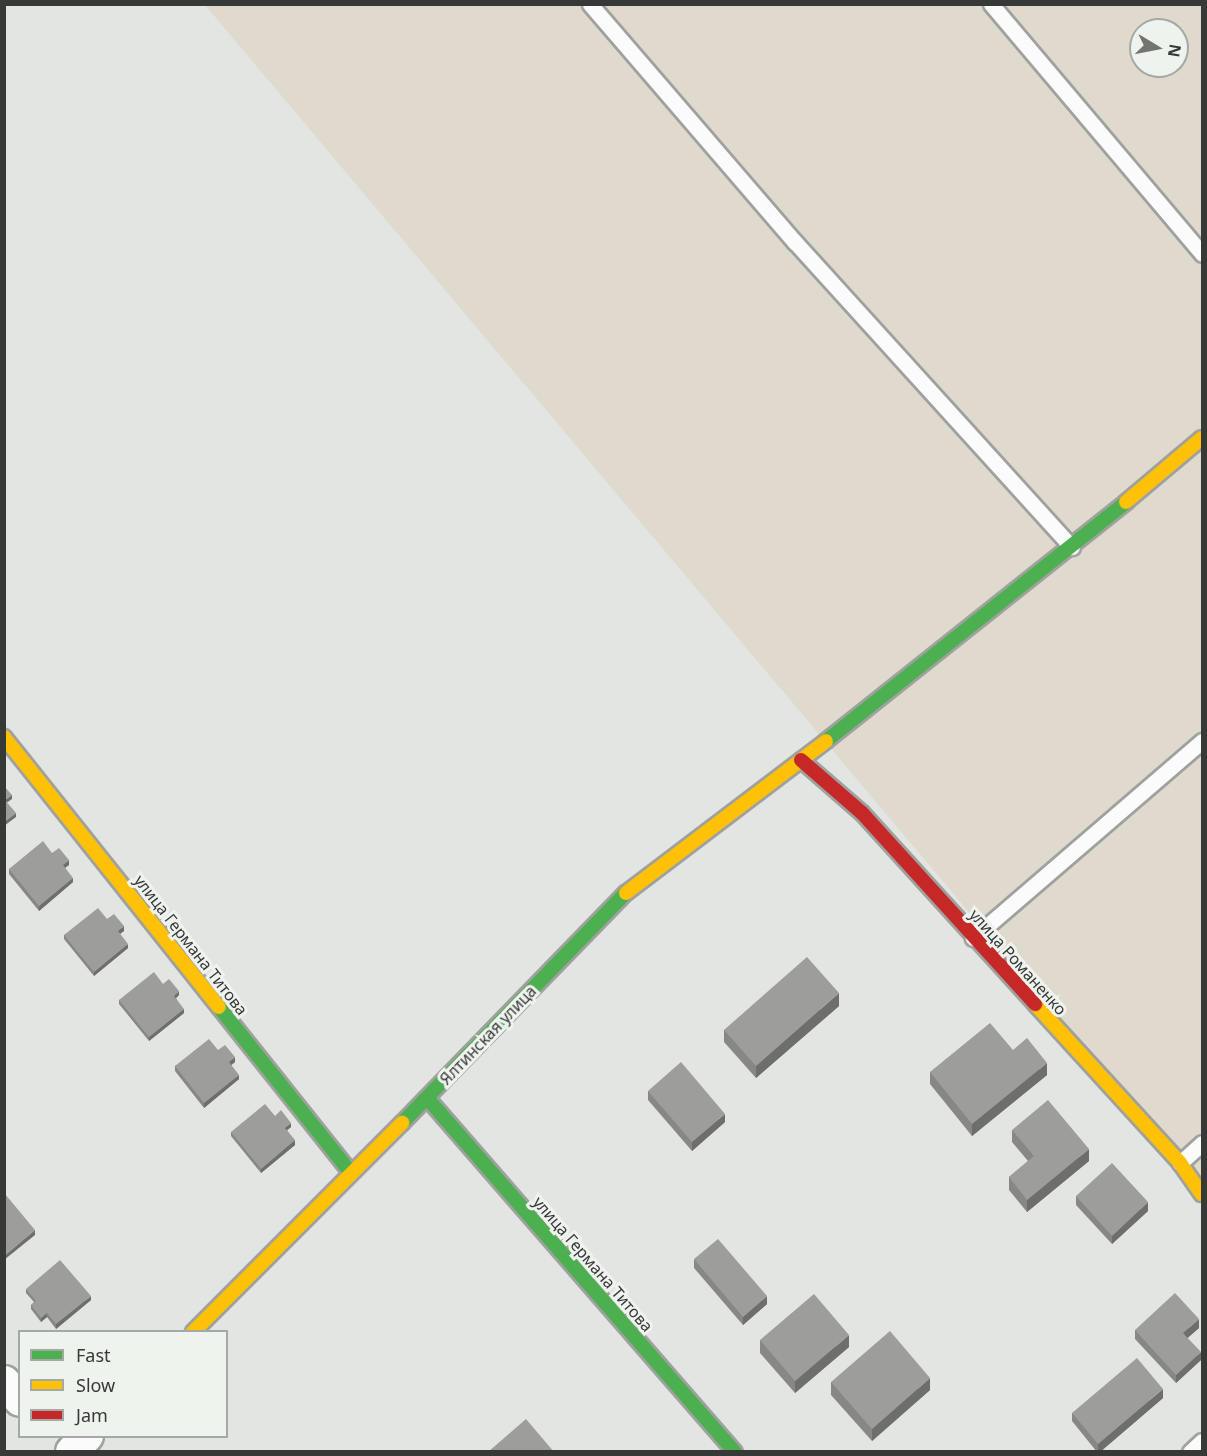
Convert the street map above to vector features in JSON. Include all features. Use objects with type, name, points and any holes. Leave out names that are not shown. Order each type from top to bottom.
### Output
[{"type":"street","name":"Ялтинская улица","points":[[195,1330],[427,1098],[623,895],[801,760],[1072,547],[1203,438]]},
{"type":"street","name":"улица Германа Титова","points":[[4,737],[351,1173]]},
{"type":"street","name":"улица Романенко","points":[[801,760],[862,813],[1179,1163],[1203,1194]]},
{"type":"street","name":"улица Германа Титова","points":[[427,1098],[735,1452]]},
{"type":"street","points":[[4,1383],[18,1398]]},
{"type":"street","points":[[52,1438],[63,1452]]},
{"type":"street","points":[[72,1452],[86,1438]]},
{"type":"lane","points":[[590,4],[795,242],[1072,547]]},
{"type":"lane","points":[[991,4],[1203,254]]},
{"type":"lane","points":[[973,938],[1203,741]]},
{"type":"lane","points":[[1179,1163],[1203,1143]]},
{"type":"lane","points":[[1190,1452],[1203,1441]]},
{"type":"shaded area","points":[[205,5],[1202,5],[1202,1191],[1180,1163]]},
{"type":"building","points":[[4,786],[12,795],[5,800],[16,813],[4,822]]},
{"type":"building","points":[[43,841],[52,853],[59,848],[69,860],[63,865],[73,878],[39,906],[9,869]]},
{"type":"building","points":[[98,908],[107,919],[114,914],[124,926],[118,931],[128,944],[94,972],[64,935]]},
{"type":"building","points":[[807,957],[839,993],[756,1066],[724,1030]]},
{"type":"building","points":[[154,972],[163,984],[169,979],[179,991],[174,996],[184,1009],[149,1037],[119,1000]]},
{"type":"building","points":[[990,1023],[1013,1050],[1027,1038],[1047,1063],[972,1124],[930,1072]]},
{"type":"building","points":[[209,1039],[218,1050],[225,1045],[235,1057],[229,1062],[239,1075],[204,1103],[175,1066]]},
{"type":"building","points":[[681,1062],[725,1114],[692,1142],[648,1091]]},
{"type":"building","points":[[1048,1100],[1089,1149],[1027,1200],[1009,1177],[1034,1156],[1012,1130]]},
{"type":"building","points":[[265,1104],[275,1116],[281,1110],[291,1123],[285,1128],[295,1140],[261,1169],[231,1132]]},
{"type":"building","points":[[1112,1163],[1148,1202],[1112,1236],[1076,1196]]},
{"type":"building","points":[[4,1195],[35,1230],[4,1256]]},
{"type":"building","points":[[718,1239],[767,1296],[743,1317],[694,1259]]},
{"type":"building","points":[[60,1260],[91,1296],[56,1324],[47,1313],[41,1318],[31,1305],[36,1301],[26,1289]]},
{"type":"building","points":[[1175,1293],[1199,1319],[1183,1333],[1201,1352],[1176,1375],[1135,1330]]},
{"type":"building","points":[[814,1294],[849,1335],[795,1381],[760,1340]]},
{"type":"building","points":[[890,1331],[930,1378],[872,1429],[831,1382]]},
{"type":"building","points":[[1137,1358],[1163,1389],[1098,1444],[1072,1413]]},
{"type":"building","points":[[526,1419],[554,1452],[488,1452]]},
{"type":"traffic: fast","points":[[826,741],[1126,502]]},
{"type":"traffic: fast","points":[[402,1123],[626,893]]},
{"type":"traffic: fast","points":[[219,1007],[351,1173]]},
{"type":"traffic: fast","points":[[427,1098],[735,1452]]},
{"type":"traffic: slow","points":[[1126,502],[1202,438]]},
{"type":"traffic: slow","points":[[4,737],[219,1007]]},
{"type":"traffic: slow","points":[[626,893],[826,741]]},
{"type":"traffic: slow","points":[[1035,1004],[1180,1163],[1202,1194]]},
{"type":"traffic: slow","points":[[195,1330],[402,1123]]},
{"type":"traffic: jam","points":[[801,760],[862,813],[1035,1004]]}]
